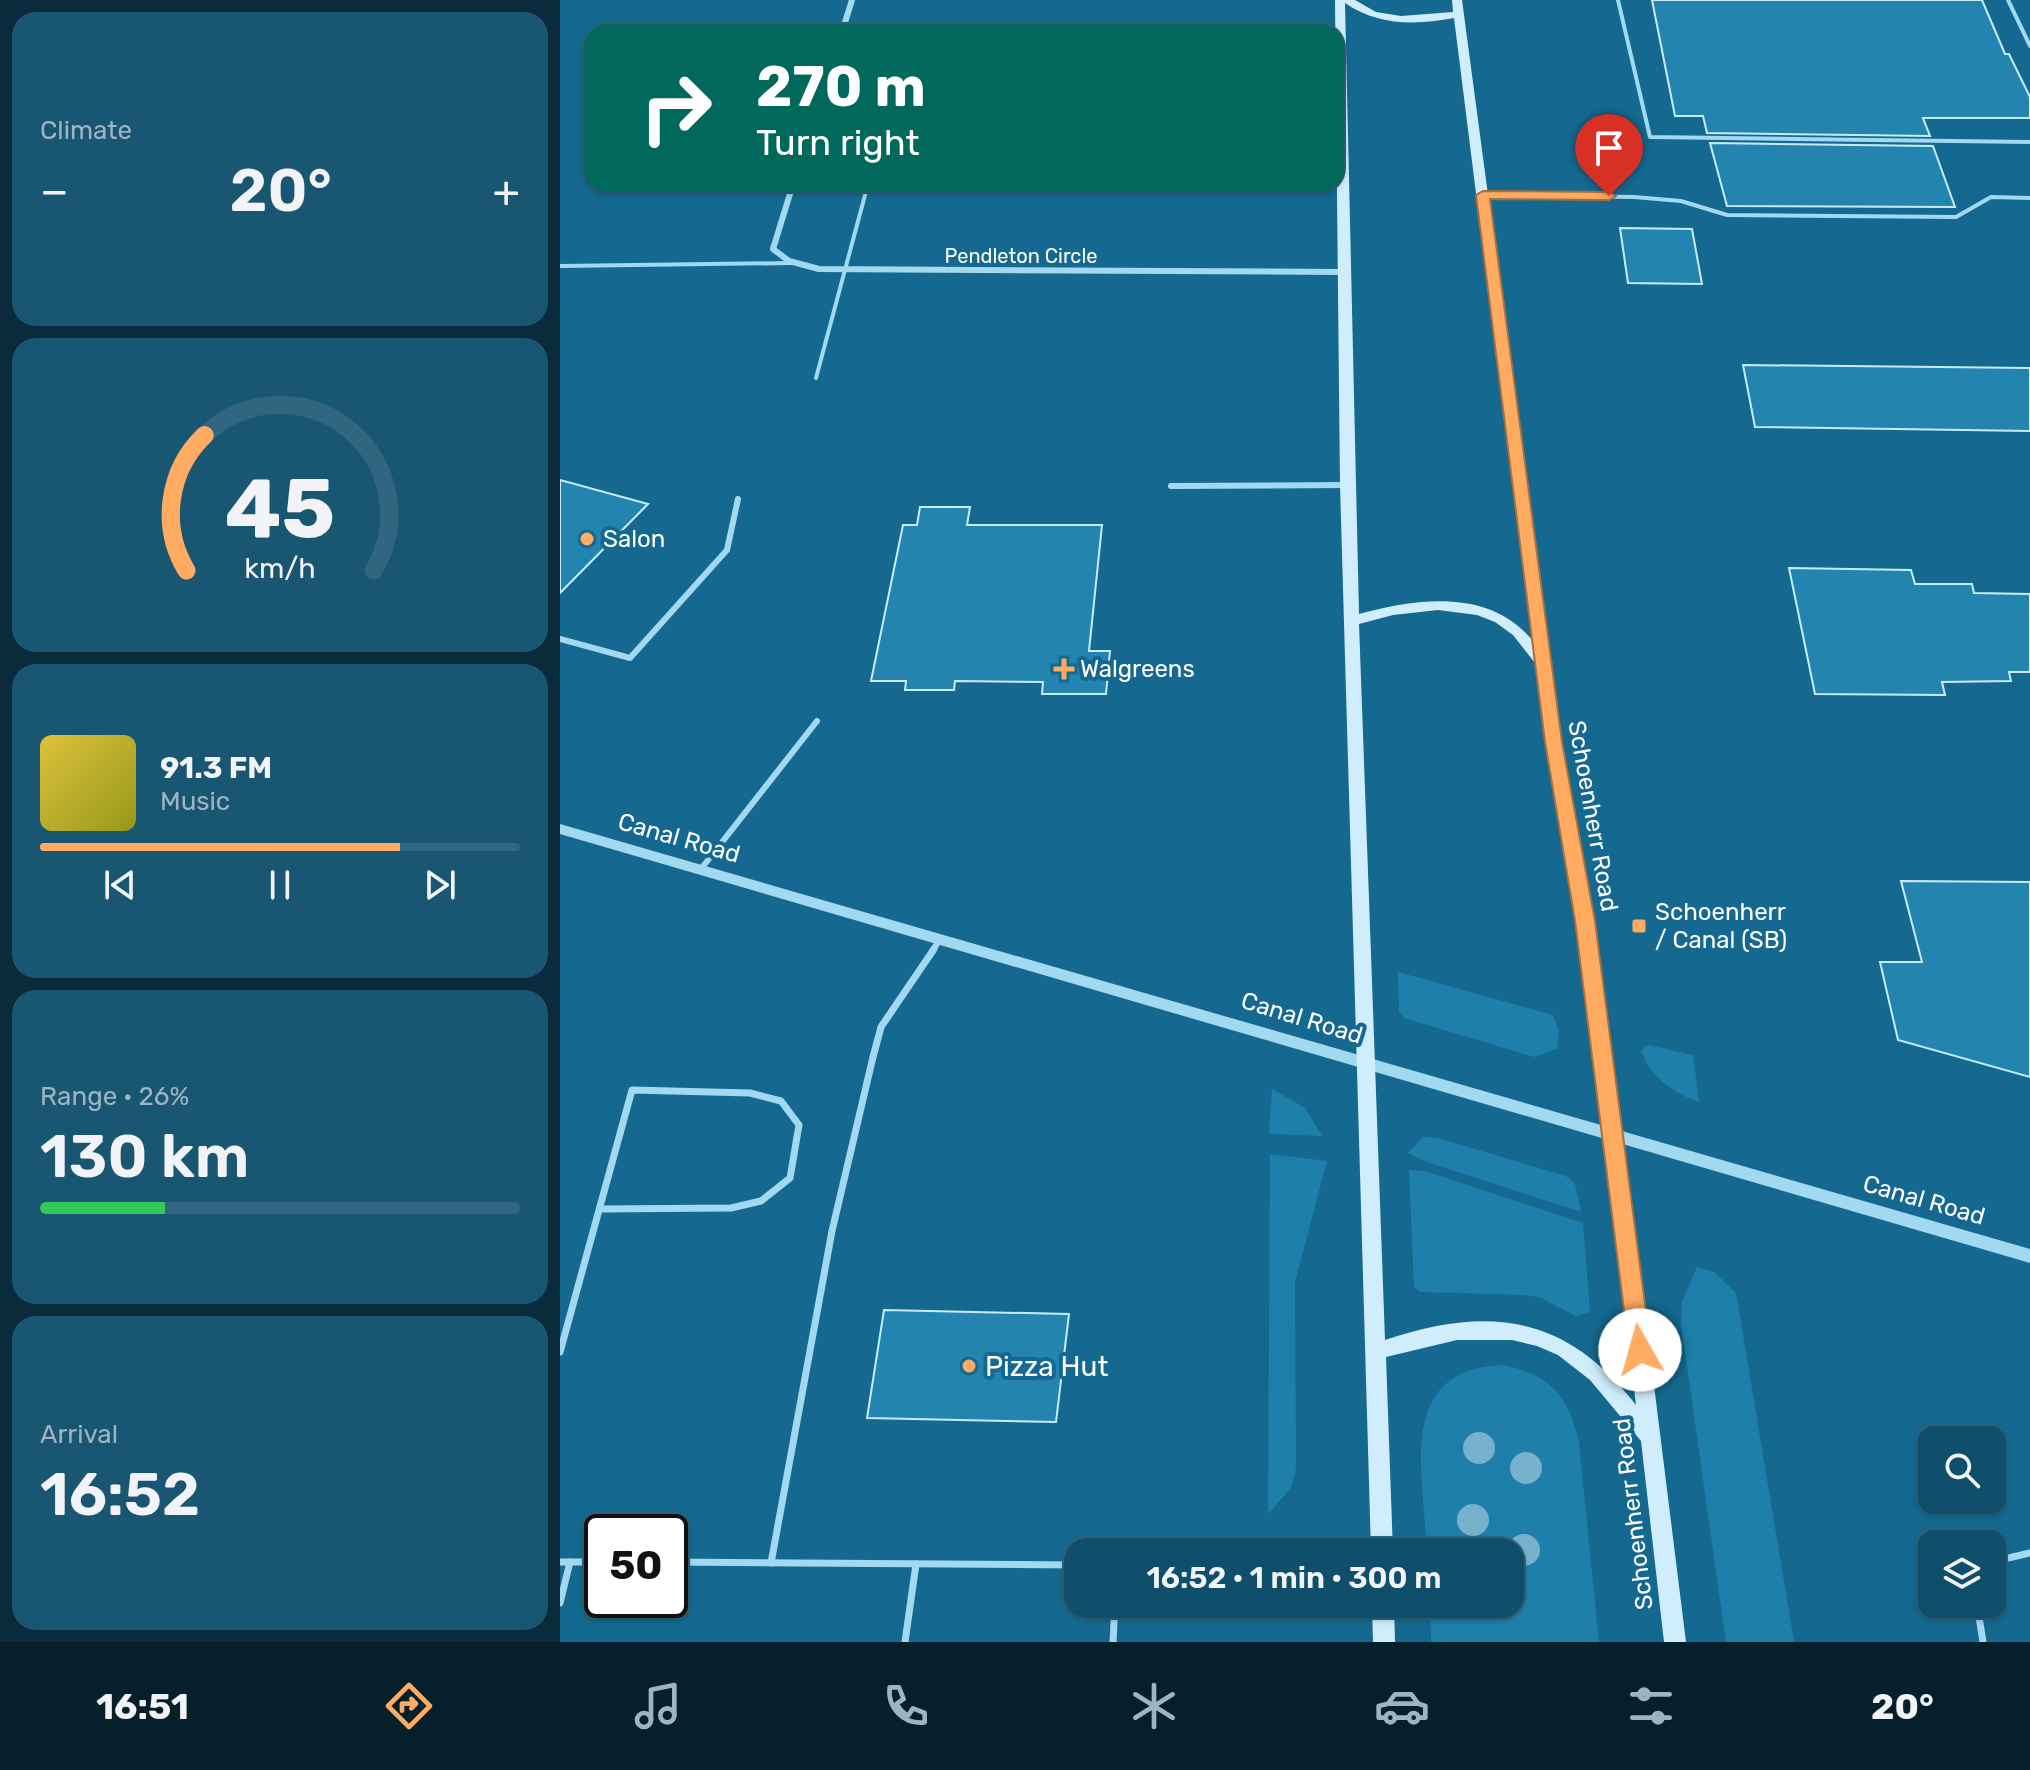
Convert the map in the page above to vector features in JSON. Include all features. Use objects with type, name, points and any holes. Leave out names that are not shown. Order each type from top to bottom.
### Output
[{"type":"main road","points":[[1340,0],[1340,24]]},
{"type":"main road","points":[[1348,0],[1372,13],[1393,18],[1432,19],[1459,14]]},
{"type":"main road","name":"Schoenherr Road","points":[[1457,0],[1543,662],[1585,921],[1675,1642]]},
{"type":"main road","points":[[1342,192],[1347,485],[1381,1538]]},
{"type":"main road","points":[[1352,621],[1406,607],[1442,605],[1471,609],[1496,617],[1517,631],[1543,662]]},
{"type":"main road","points":[[1374,1352],[1414,1337],[1460,1329],[1494,1328],[1526,1333],[1558,1346],[1590,1366],[1650,1437]]},
{"type":"main road","points":[[1383,1618],[1384,1642]]},
{"type":"street","points":[[844,24],[852,0]]},
{"type":"street","points":[[791,192],[773,249],[798,263]]},
{"type":"street","name":"Pendleton Circle","points":[[798,263],[843,271],[1343,272]]},
{"type":"street","name":"Canal Road","points":[[560,829],[2030,1256]]},
{"type":"lane","points":[[1618,0],[1650,137],[2030,142]]},
{"type":"lane","points":[[2008,0],[2030,46]]},
{"type":"lane","points":[[816,378],[866,192]]},
{"type":"lane","points":[[1483,195],[1665,199],[1727,215],[1956,217],[1991,197],[2030,198]]},
{"type":"lane","points":[[560,266],[798,263]]},
{"type":"lane","points":[[1171,486],[1347,485]]},
{"type":"lane","points":[[560,639],[630,658],[727,550],[738,499]]},
{"type":"lane","points":[[701,869],[817,721]]},
{"type":"lane","points":[[771,1563],[832,1231],[881,1027],[941,938]]},
{"type":"lane","points":[[560,1352],[632,1090],[750,1093],[781,1101],[799,1125],[790,1178],[761,1201],[731,1208],[600,1209]]},
{"type":"lane","points":[[2006,1559],[2030,1553]]},
{"type":"lane","points":[[560,1603],[565,1562]]},
{"type":"lane","points":[[688,1562],[1064,1565]]},
{"type":"lane","points":[[905,1642],[916,1564]]},
{"type":"lane","points":[[1113,1642],[1114,1618]]},
{"type":"lane","points":[[1979,1618],[1983,1642]]},
{"type":"shaded area","points":[[1398,972],[1553,1015],[1559,1031],[1557,1049],[1534,1057],[1404,1018],[1399,1011]]},
{"type":"shaded area","points":[[1649,1045],[1693,1055],[1699,1102],[1671,1089],[1650,1069],[1641,1050]]},
{"type":"shaded area","points":[[1272,1089],[1305,1108],[1322,1136],[1269,1134]]},
{"type":"shaded area","points":[[1423,1137],[1438,1138],[1566,1176],[1575,1184],[1581,1212],[1408,1153]]},
{"type":"shaded area","points":[[1270,1154],[1327,1161],[1295,1282],[1296,1468],[1291,1488],[1268,1514]]},
{"type":"shaded area","points":[[1409,1170],[1425,1171],[1583,1223],[1590,1312],[1576,1316],[1539,1297],[1523,1295],[1420,1292],[1414,1287]]},
{"type":"shaded area","points":[[1697,1267],[1714,1272],[1736,1293],[1794,1642],[1726,1642],[1681,1324],[1682,1302]]},
{"type":"shaded area","points":[[1502,1365],[1533,1374],[1554,1389],[1569,1411],[1579,1442],[1599,1642],[1431,1642],[1430,1618],[1524,1618],[1524,1538],[1426,1538],[1421,1461],[1423,1432],[1430,1406],[1444,1385],[1468,1371]]},
{"type":"building","points":[[1652,0],[1982,0],[2005,54],[2009,54],[2030,97],[2030,118],[1923,118],[1930,136],[1707,133],[1703,116],[1675,116]]},
{"type":"building","points":[[1710,143],[1933,146],[1955,207],[1727,206]]},
{"type":"building","points":[[1620,228],[1692,229],[1702,284],[1628,283]]},
{"type":"building","points":[[1743,365],[2030,368],[2030,431],[1755,427]]},
{"type":"building","name":"Salon","points":[[560,480],[648,504],[560,593]]},
{"type":"building","points":[[920,507],[970,507],[967,525],[1102,525],[1089,651],[1110,651],[1106,694],[1042,694],[1043,682],[955,681],[954,690],[905,690],[906,681],[871,681],[903,525],[917,525]]},
{"type":"building","points":[[1789,568],[1911,570],[1915,584],[1972,584],[1974,593],[2030,594],[2030,672],[2009,672],[2011,681],[1942,682],[1945,695],[1815,694]]},
{"type":"building","points":[[1901,881],[2030,882],[2030,1077],[1898,1040],[1880,962],[1922,962]]},
{"type":"building","name":"Pizza Hut","points":[[884,1310],[1069,1314],[1056,1422],[867,1418]]},
{"type":"place","name":"Salon","points":[[587,539]]},
{"type":"place","name":"Walgreens","points":[[1064,669]]},
{"type":"place","name":"Schoenherr / Canal (SB)","points":[[1639,926]]},
{"type":"place","name":"Pizza Hut","points":[[969,1366]]},
{"type":"route","points":[[1609,196],[1483,195],[1553,742],[1585,921],[1640,1350]]}]
